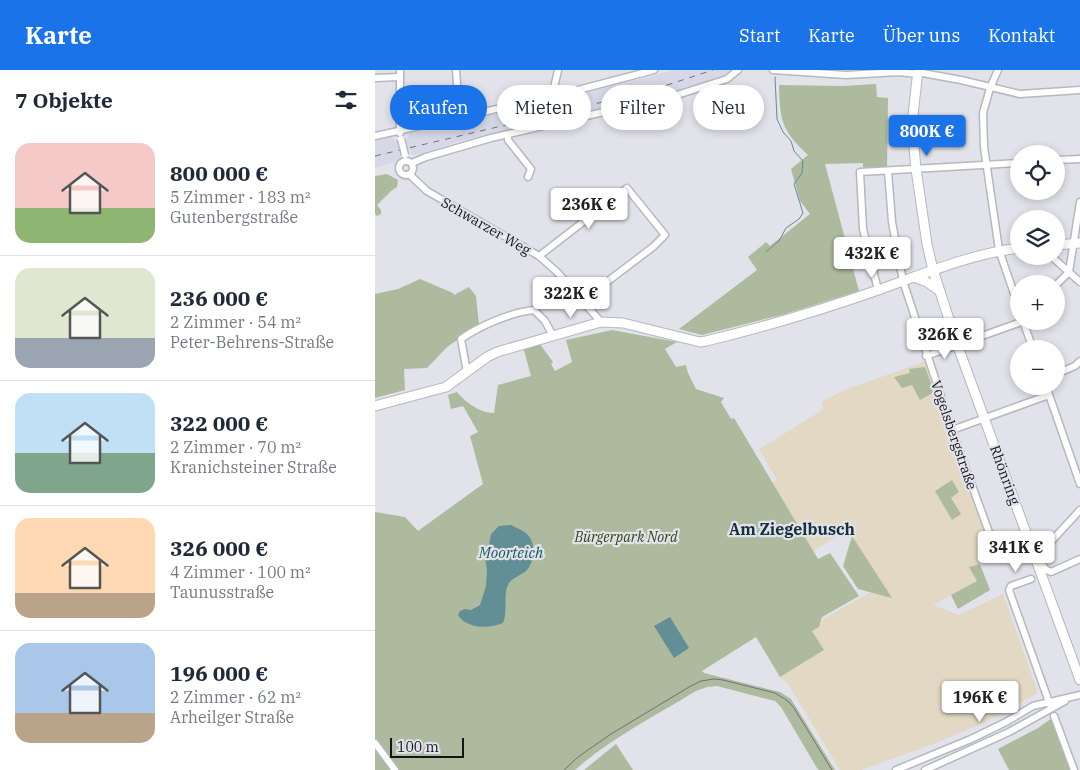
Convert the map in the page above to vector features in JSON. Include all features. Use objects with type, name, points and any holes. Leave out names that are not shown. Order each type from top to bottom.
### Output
[{"type":"main road","name":"Rhönring","points":[[917,72],[912,124],[916,169],[927,244],[933,270],[957,344],[1080,680]]},
{"type":"main road","points":[[375,406],[438,390],[452,384],[487,357],[497,352],[601,322],[623,322],[700,342],[768,325],[878,290],[933,270],[999,250],[1010,249]]},
{"type":"main road","points":[[914,277],[927,282],[940,291]]},
{"type":"main road","points":[[1043,567],[1055,599],[1053,604]]},
{"type":"street","points":[[457,70],[458,85]]},
{"type":"street","points":[[555,85],[558,70]]},
{"type":"street","points":[[591,87],[654,70]]},
{"type":"street","points":[[407,159],[677,95],[727,79],[738,70]]},
{"type":"street","points":[[773,70],[846,75],[897,71],[917,72],[1021,94],[1080,90]]},
{"type":"street","points":[[998,70],[990,88],[983,113],[984,147],[999,250],[1010,282]]},
{"type":"street","points":[[375,78],[400,74],[400,131],[407,159],[413,170],[410,175]]},
{"type":"street","points":[[375,136],[404,130]]},
{"type":"street","points":[[508,135],[508,140],[531,169],[528,177]]},
{"type":"street","name":"Schwarzer Weg","points":[[407,159],[400,162],[399,167],[405,175],[410,175],[427,191],[539,256],[557,272],[601,322]]},
{"type":"street","points":[[1065,160],[1080,159]]},
{"type":"street","points":[[878,290],[863,229],[860,172],[1010,163]]},
{"type":"street","name":"Vogelsbergstraße","points":[[887,171],[892,222],[903,281],[926,356],[994,546],[1027,535]]},
{"type":"street","points":[[539,256],[627,188],[665,235],[583,300]]},
{"type":"street","points":[[1065,276],[1069,272],[1077,242],[1080,202]]},
{"type":"street","points":[[1061,265],[1080,282]]},
{"type":"street","points":[[467,372],[461,339],[478,329],[519,312],[534,310],[545,320],[553,336]]},
{"type":"street","points":[[926,356],[1010,326]]},
{"type":"street","points":[[1065,371],[1078,366]]},
{"type":"street","points":[[952,430],[1049,395],[1080,484]]},
{"type":"street","points":[[1035,556],[1044,549],[1080,510]]},
{"type":"street","points":[[1044,549],[1041,560],[1043,567],[1047,571],[1054,572],[1080,559]]},
{"type":"street","points":[[1031,580],[1010,586],[1009,590],[1050,705]]},
{"type":"street","points":[[925,770],[1009,732],[1050,705],[1080,695]]},
{"type":"street","points":[[895,770],[971,739],[1033,706],[1050,705]]},
{"type":"street","points":[[1054,716],[1074,770]]},
{"type":"street","points":[[376,745],[395,770]]},
{"type":"shaded area","points":[[673,70],[730,70],[730,72],[683,89],[683,85],[615,85]]},
{"type":"shaded area","points":[[601,88],[601,108],[591,110],[591,91]]},
{"type":"shaded area","points":[[497,113],[497,130],[508,130],[457,142],[416,155],[411,154],[410,150],[402,152],[400,159],[375,168],[375,141],[390,137],[399,142],[407,140],[409,134],[426,130],[487,130],[487,115]]},
{"type":"shaded area","points":[[926,361],[993,553],[979,558],[980,563],[970,567],[978,581],[933,605],[959,615],[1003,594],[1038,693],[985,722],[936,743],[861,770],[840,770],[788,684],[780,677],[824,650],[812,631],[819,627],[823,619],[876,589],[848,530],[813,551],[772,483],[777,480],[759,449],[824,409],[822,404],[824,401],[842,391]]},
{"type":"green space","points":[[876,84],[877,97],[888,98],[887,168],[863,167],[863,163],[825,164],[859,291],[785,314],[702,335],[679,329],[757,270],[748,257],[766,242],[770,246],[810,214],[800,201],[791,169],[808,155],[792,138],[784,124],[781,116],[779,85],[843,86]]},
{"type":"green space","points":[[387,174],[398,180],[397,187],[377,205],[381,210],[381,214],[377,216],[375,214],[375,176]]},
{"type":"green space","points":[[420,279],[454,295],[469,287],[476,296],[479,325],[447,347],[427,368],[404,369],[405,390],[375,398],[375,294],[398,289]]},
{"type":"green space","name":"Bürgerpark Nord","points":[[612,330],[677,342],[665,349],[676,367],[686,365],[696,389],[724,398],[721,402],[731,419],[734,418],[818,559],[830,553],[859,596],[822,617],[819,627],[812,631],[824,650],[780,677],[756,637],[702,671],[780,692],[791,699],[835,770],[819,770],[817,768],[781,707],[775,701],[717,686],[696,691],[618,738],[575,770],[375,770],[375,512],[405,517],[418,531],[483,484],[470,436],[478,432],[463,406],[451,409],[448,395],[457,392],[473,406],[489,413],[494,413],[498,385],[531,376],[523,347],[539,343],[553,362],[551,364],[555,371],[572,362],[566,340]]},
{"type":"green space","points":[[925,367],[934,392],[920,400],[912,385],[902,388],[894,377],[910,373],[909,369]]},
{"type":"green space","points":[[952,480],[959,492],[951,498],[961,514],[952,520],[935,491]]},
{"type":"green space","points":[[852,536],[892,598],[858,589],[843,566]]},
{"type":"green space","points":[[980,564],[990,590],[958,609],[951,595],[977,581],[969,567]]},
{"type":"green space","points":[[1052,718],[1073,770],[1009,770],[998,749],[1038,728]]},
{"type":"green space","points":[[616,744],[633,770],[584,770]]},
{"type":"water","name":"Moorteich","points":[[511,525],[524,532],[531,539],[533,558],[531,563],[526,571],[513,579],[508,585],[503,623],[485,627],[467,623],[458,615],[460,611],[465,609],[471,610],[480,605],[486,586],[487,570],[485,559],[491,534],[499,526]]},
{"type":"water","points":[[670,617],[689,648],[674,658],[654,626]]},
{"type":"waterway","points":[[766,252],[779,241],[786,228],[799,219],[803,213],[794,184],[802,173],[803,161],[794,151],[791,141],[783,132],[777,119],[775,77]]},
{"type":"tram line","points":[[564,770],[578,757],[611,734],[689,687],[701,681],[714,679],[775,693],[788,701],[832,770]]},
{"type":"railway","points":[[375,156],[649,91],[713,70]]},
{"type":"district","name":"Am Ziegelbusch","points":[[792,529]]}]
